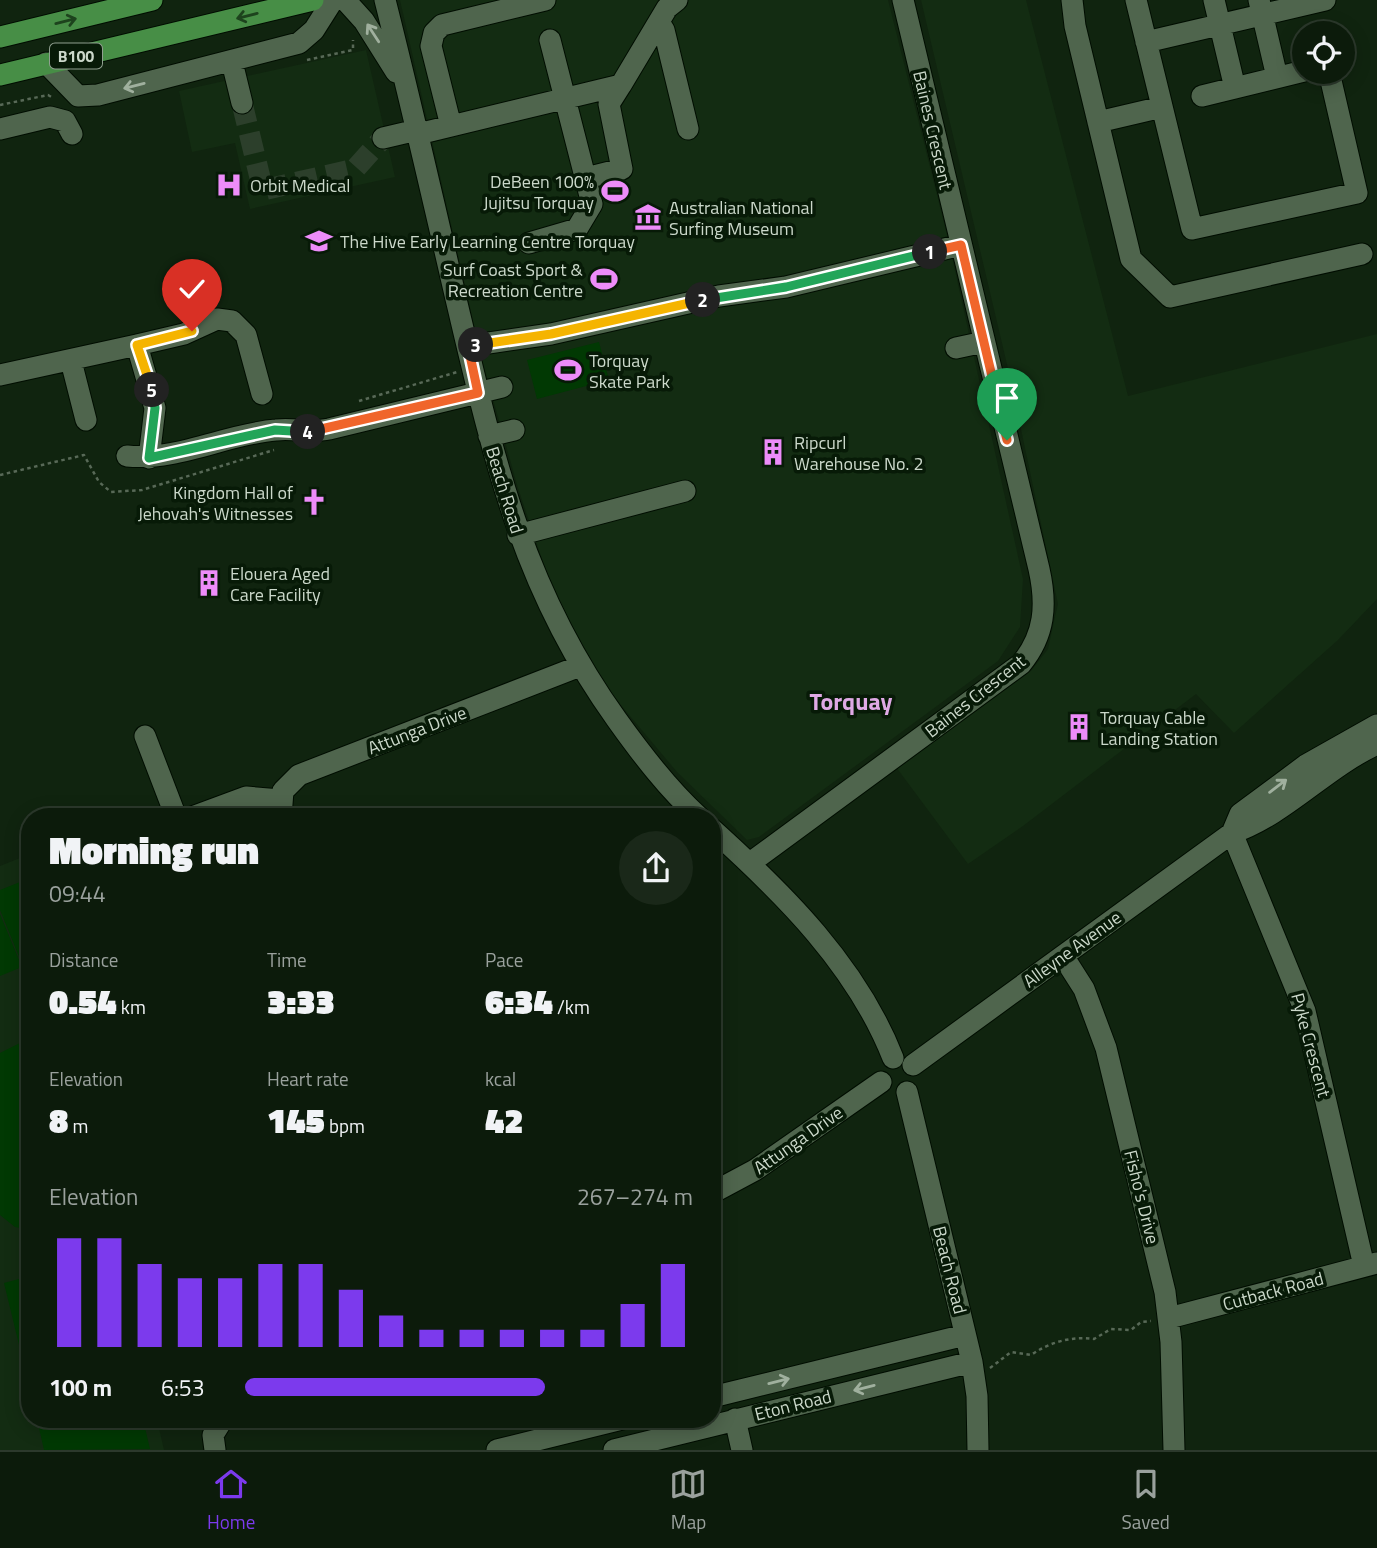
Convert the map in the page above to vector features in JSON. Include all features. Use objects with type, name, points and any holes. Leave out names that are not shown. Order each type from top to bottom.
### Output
[{"type":"main road","name":"B100","points":[[0,37],[150,0]]},
{"type":"main road","name":"B100","points":[[0,75],[313,0]]},
{"type":"street","points":[[46,63],[78,96],[98,95],[232,62],[298,53],[299,43],[314,30],[333,0]]},
{"type":"street","name":"Beach Road","points":[[345,0],[381,46],[396,74],[416,127]]},
{"type":"street","name":"Beach Road","points":[[385,0],[478,393],[518,535],[547,604],[580,666],[636,746],[691,808]]},
{"type":"street","points":[[451,126],[431,46],[434,33],[442,25],[545,0]]},
{"type":"street","points":[[586,178],[622,169],[609,104],[667,8],[677,0]]},
{"type":"street","name":"Baines Crescent","points":[[750,863],[1021,664],[1037,640],[1045,610],[1044,593],[903,0]]},
{"type":"street","points":[[1072,0],[1131,259],[1170,298],[1363,254]]},
{"type":"street","points":[[1136,0],[1192,229],[1357,193],[1332,84]]},
{"type":"street","points":[[1214,0],[1235,88]]},
{"type":"street","points":[[1146,42],[1220,24],[1261,7],[1325,0]]},
{"type":"street","points":[[1261,7],[1277,77]]},
{"type":"street","points":[[659,22],[664,30],[688,129]]},
{"type":"street","points":[[529,243],[577,229],[592,204],[550,40]]},
{"type":"street","points":[[232,62],[242,103]]},
{"type":"street","points":[[1202,96],[1292,74]]},
{"type":"street","points":[[383,138],[416,127],[451,126],[621,85]]},
{"type":"street","points":[[1098,122],[1162,107]]},
{"type":"street","points":[[0,130],[50,117],[65,121],[72,134]]},
{"type":"street","points":[[468,346],[719,296],[786,287],[961,245]]},
{"type":"street","points":[[0,375],[184,334],[217,319],[232,321],[240,327],[250,343],[253,369],[262,394]]},
{"type":"street","points":[[956,348],[984,342]]},
{"type":"street","points":[[137,345],[154,397],[154,431],[149,458]]},
{"type":"street","points":[[71,361],[86,420]]},
{"type":"street","points":[[127,456],[149,458],[275,430],[301,433],[329,429],[502,387]]},
{"type":"street","points":[[489,436],[514,430]]},
{"type":"street","points":[[518,535],[685,491]]},
{"type":"street","name":"Attunga Drive","points":[[281,808],[288,784],[299,775],[580,666]]},
{"type":"street","name":"Alleyne Avenue","points":[[1232,833],[1240,814],[1295,773],[1331,749],[1377,725]]},
{"type":"street","points":[[145,736],[173,808]]},
{"type":"street","name":"Alleyne Avenue","points":[[914,1065],[1232,833],[1253,826],[1335,766],[1377,744]]},
{"type":"street","points":[[216,808],[246,797],[278,808]]},
{"type":"street","name":"Pyke Crescent","points":[[1232,833],[1305,1011],[1371,1264]]},
{"type":"street","points":[[721,837],[789,902],[841,966],[875,1016],[893,1058]]},
{"type":"street","name":"Fisho's Drive","points":[[1063,956],[1084,989],[1106,1048],[1169,1318],[1174,1450]]},
{"type":"street","points":[[907,1092],[892,1093],[881,1082],[883,1065],[893,1058],[901,1057],[914,1065]]},
{"type":"street","name":"Beach Road","points":[[914,1065],[915,1082],[907,1092],[973,1368],[978,1450]]},
{"type":"street","name":"Attunga Drive","points":[[721,1188],[755,1170],[881,1082]]},
{"type":"street","name":"Cutback Road","points":[[1169,1318],[1371,1264]]},
{"type":"street","name":"Eton Road","points":[[721,1395],[965,1335]]},
{"type":"street","name":"Eton Road","points":[[721,1423],[973,1368]]},
{"type":"street","points":[[735,1419],[742,1450]]},
{"type":"street","points":[[215,1450],[213,1435],[217,1428]]},
{"type":"street","points":[[511,1448],[588,1428]]},
{"type":"street","name":"Eton Road","points":[[614,1450],[700,1428]]},
{"type":"path","points":[[973,1368],[995,1366],[1010,1352],[1031,1355],[1049,1343],[1060,1343],[1077,1336],[1094,1339],[1111,1329],[1131,1330],[1141,1322],[1169,1318]]},
{"type":"shaded area","points":[[400,0],[888,0],[948,239],[1023,579],[1020,627],[998,661],[759,837],[747,840],[721,815],[721,808],[714,808],[677,772],[604,685],[551,586],[518,488],[481,356]]},
{"type":"shaded area","points":[[921,0],[1026,0],[1128,396],[1377,334],[1377,599],[1338,640],[1234,733],[1196,694],[1023,826],[968,864],[896,767],[1031,671],[1048,649],[1058,604],[1010,377]]},
{"type":"shaded area","points":[[366,50],[395,177],[250,209],[235,143],[192,152],[179,91]]},
{"type":"shaded area","points":[[21,858],[21,1428],[159,1428],[164,1450],[0,1450],[0,866]]},
{"type":"green space","name":"Torquay Skate Park","points":[[599,342],[609,380],[537,399],[527,360]]},
{"type":"green space","points":[[21,882],[21,962],[0,910],[0,890]]},
{"type":"green space","points":[[0,914],[21,967],[0,976]]},
{"type":"green space","points":[[21,1042],[21,1228],[15,1227],[0,1215],[0,1053]]},
{"type":"green space","points":[[21,1278],[21,1353],[4,1283]]},
{"type":"green space","points":[[39,1428],[145,1428],[150,1449],[44,1450]]},
{"type":"tunnel","points":[[242,103],[263,190],[355,169],[383,138]]},
{"type":"place","name":"Orbit Medical","points":[[229,185]]},
{"type":"place","name":"DeBeen 100% Jujitsu Torquay","points":[[615,191]]},
{"type":"place","name":"Australian National Surfing Museum","points":[[648,217]]},
{"type":"place","name":"The Hive Early Learning Centre Torquay","points":[[319,241]]},
{"type":"place","name":"Surf Coast Sport & Recreation Centre","points":[[604,279]]},
{"type":"place","name":"Torquay Skate Park","points":[[568,370]]},
{"type":"place","name":"Ripcurl Warehouse No. 2","points":[[773,452]]},
{"type":"place","name":"Kingdom Hall of Jehovah's Witnesses","points":[[314,502]]},
{"type":"place","name":"Elouera Aged Care Facility","points":[[209,583]]},
{"type":"place","name":"Torquay Cable Landing Station","points":[[1079,727]]},
{"type":"district","name":"Torquay","points":[[851,701]]},
{"type":"route","points":[[192,331],[137,345],[154,397],[154,431],[149,458],[275,430],[314,432],[478,393],[468,346],[551,334],[719,296],[786,287],[961,245],[1007,440]]}]
